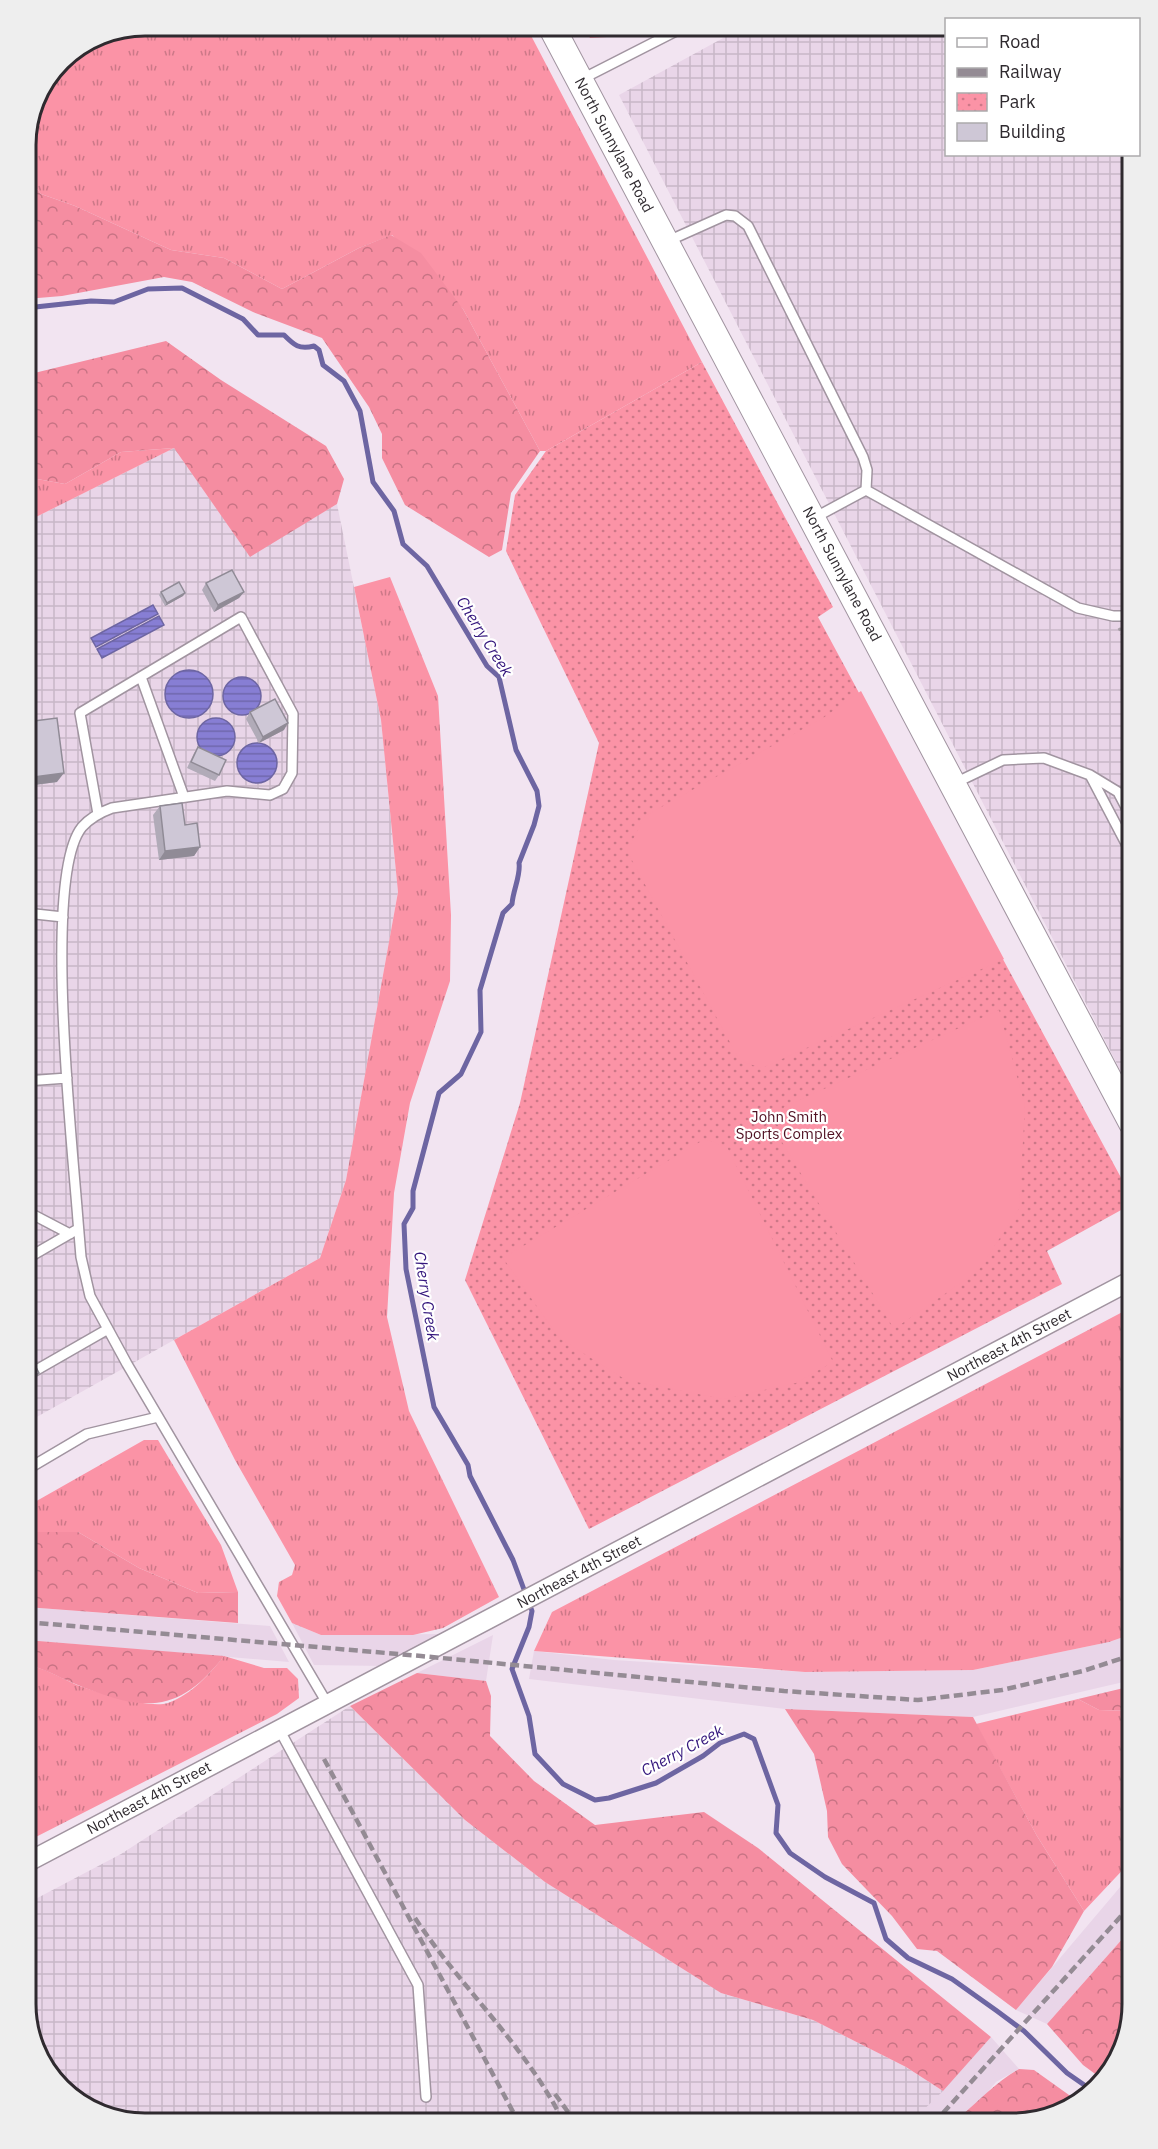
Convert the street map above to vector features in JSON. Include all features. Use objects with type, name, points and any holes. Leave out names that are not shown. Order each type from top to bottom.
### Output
[{"type":"street","name":"North Sunnylane Road","points":[[556,36],[1122,1104]]},
{"type":"street","name":"Northeast 4th Street","points":[[36,1858],[1122,1285]]},
{"type":"lane","points":[[580,80],[666,36]]},
{"type":"lane","points":[[666,242],[726,215],[735,216],[748,226],[863,457],[867,470],[866,490]]},
{"type":"lane","points":[[812,519],[866,490]]},
{"type":"lane","points":[[866,490],[1078,608],[1122,616]]},
{"type":"lane","points":[[98,814],[80,713],[241,617],[293,714],[292,773],[283,789],[270,795],[227,791],[112,808],[98,814],[81,828],[72,847],[67,869],[63,917],[62,1003],[74,1232],[88,1288],[108,1329],[327,1703]]},
{"type":"lane","points":[[141,676],[184,797]]},
{"type":"lane","points":[[953,784],[1003,760],[1023,757],[1053,760],[1090,775],[1122,796]]},
{"type":"lane","points":[[1090,775],[1122,836]]},
{"type":"lane","points":[[36,914],[63,917]]},
{"type":"lane","points":[[36,1080],[67,1078]]},
{"type":"lane","points":[[36,1215],[74,1232]]},
{"type":"lane","points":[[36,1253],[74,1232]]},
{"type":"lane","points":[[36,1370],[108,1329]]},
{"type":"lane","points":[[36,1464],[87,1434],[158,1417]]},
{"type":"lane","points":[[279,1728],[418,1985],[426,2097]]},
{"type":"path","points":[[1113,616],[1122,634]]},
{"type":"shaded area","points":[[727,36],[945,36],[945,156],[1122,156],[1122,1074],[619,95]]},
{"type":"shaded area","points":[[174,448],[250,556],[337,504],[381,720],[398,892],[346,1180],[320,1258],[36,1417],[36,517]]},
{"type":"shaded area","points":[[153,605],[158,614],[96,647],[91,638]]},
{"type":"shaded area","points":[[159,616],[164,625],[102,658],[97,649]]},
{"type":"shaded area","points":[[189,670],[206,677],[213,694],[206,711],[189,718],[172,711],[165,694],[172,677]]},
{"type":"shaded area","points":[[242,677],[256,682],[261,696],[256,710],[242,715],[228,710],[223,696],[228,682]]},
{"type":"shaded area","points":[[216,718],[230,723],[235,737],[230,751],[216,756],[202,751],[197,737],[202,723]]},
{"type":"shaded area","points":[[257,743],[271,749],[277,763],[271,777],[257,783],[243,777],[237,763],[243,749]]},
{"type":"shaded area","points":[[36,1608],[270,1626],[289,1662],[36,1641]]},
{"type":"shaded area","points":[[292,1623],[321,1635],[444,1634],[385,1666],[314,1665]]},
{"type":"shaded area","points":[[493,1635],[486,1681],[417,1673]]},
{"type":"shaded area","points":[[1122,1637],[1122,1682],[973,1717],[785,1709],[529,1679],[534,1651],[614,1660],[805,1672],[973,1670]]},
{"type":"shaded area","points":[[350,1706],[465,1820],[545,1882],[721,1993],[813,2020],[906,2067],[943,2091],[920,2113],[137,2113],[123,2111],[84,2095],[58,2071],[44,2046],[38,2026],[36,2004],[36,1899],[121,1854]]},
{"type":"shaded area","points":[[1122,1885],[1122,1939],[1047,2024],[1016,2010]]},
{"type":"shaded area","points":[[991,2037],[1019,2069],[996,2082],[981,2100],[966,2113],[919,2113]]},
{"type":"green space","points":[[145,36],[531,36],[702,362],[546,451],[540,451],[463,309],[392,235],[359,248],[282,289],[224,258],[171,250],[75,206],[41,194],[36,188],[36,137],[44,103],[58,78],[78,58],[97,47],[116,40]]},
{"type":"green space","points":[[589,36],[624,36],[590,38]]},
{"type":"green space","points":[[36,188],[41,194],[75,206],[171,250],[224,258],[282,289],[359,248],[391,235],[421,253],[463,309],[540,451],[511,493],[502,550],[489,557],[405,505],[382,458],[382,434],[369,407],[322,338],[253,312],[192,282],[164,277],[62,296],[36,298]]},
{"type":"green space","points":[[166,341],[221,380],[326,446],[344,479],[337,504],[250,557],[174,448],[121,452],[65,484],[36,479],[36,373]]},
{"type":"green space","name":"John Smith Sports Complex","points":[[702,362],[833,607],[818,617],[1122,1179],[1122,1210],[1047,1251],[1062,1284],[589,1529],[465,1280],[520,1103],[599,743],[506,551],[515,495],[546,451]]},
{"type":"green space","points":[[174,448],[36,517],[36,479],[65,484],[121,452]]},
{"type":"green space","points":[[390,577],[438,696],[451,915],[450,981],[410,1103],[394,1193],[387,1317],[409,1411],[499,1597],[443,1628],[413,1635],[321,1635],[292,1623],[277,1596],[279,1582],[292,1575],[295,1565],[235,1460],[174,1340],[320,1258],[346,1180],[398,892],[381,720],[354,587]]},
{"type":"green space","points":[[861,691],[1004,959],[762,1068],[740,1061],[627,851],[645,816],[823,718]]},
{"type":"green space","points":[[999,1010],[1025,1106],[1019,1209],[978,1271],[894,1329],[776,1132],[784,1107]]},
{"type":"green space","points":[[705,1139],[727,1147],[833,1362],[796,1383],[724,1399],[626,1380],[559,1338],[503,1258]]},
{"type":"green space","points":[[1122,1312],[1122,1637],[973,1670],[805,1672],[534,1651],[552,1612]]},
{"type":"green space","points":[[144,1440],[158,1440],[221,1545],[238,1592],[198,1593],[139,1568],[78,1532],[36,1532],[36,1501]]},
{"type":"green space","points":[[36,1532],[78,1532],[139,1568],[198,1593],[238,1592],[238,1623],[36,1608]]},
{"type":"green space","points":[[36,1641],[224,1656],[207,1676],[190,1690],[173,1699],[156,1703],[138,1703],[118,1699],[36,1667]]},
{"type":"green space","points":[[224,1656],[264,1668],[287,1668],[298,1679],[299,1698],[277,1714],[36,1837],[36,1667],[77,1685],[148,1704],[168,1703],[177,1699],[206,1677]]},
{"type":"green space","points":[[417,1673],[486,1681],[491,1696],[490,1736],[534,1781],[595,1825],[704,1812],[758,1848],[991,2037],[943,2091],[906,2067],[813,2020],[721,1993],[545,1882],[465,1820],[350,1706]]},
{"type":"green space","points":[[1122,1688],[1122,1711],[1099,1710],[1078,1699]]},
{"type":"green space","points":[[1078,1699],[1099,1710],[1122,1711],[1122,1871],[1084,1911],[1037,1836],[976,1724]]},
{"type":"green space","points":[[785,1709],[973,1717],[1037,1836],[1084,1911],[1052,1967],[1016,2010],[937,1951],[917,1949],[892,1916],[842,1864],[828,1837],[827,1811],[814,1754]]},
{"type":"green space","points":[[1122,1939],[1121,2019],[1111,2052],[1100,2071],[1096,2075],[1083,2065],[1047,2024]]},
{"type":"green space","points":[[1019,2069],[1034,2070],[1071,2096],[1055,2105],[1035,2111],[965,2113]]},
{"type":"building","points":[[232,570],[244,592],[218,605],[206,583]]},
{"type":"building","points":[[179,582],[185,593],[167,603],[161,592]]},
{"type":"building","points":[[275,699],[288,723],[263,737],[250,712]]},
{"type":"building","points":[[57,718],[64,773],[36,777],[36,721]]},
{"type":"building","points":[[198,747],[226,760],[219,775],[191,762]]},
{"type":"building","points":[[182,803],[185,825],[197,823],[200,847],[165,851],[160,806]]},
{"type":"waterway","name":"Cherry Creek","points":[[36,307],[91,301],[114,302],[148,289],[182,288],[243,319],[258,335],[284,335],[297,346],[314,346],[319,350],[323,365],[344,381],[360,411],[373,482],[394,511],[403,544],[427,566],[487,666],[499,677],[516,750],[537,791],[539,806],[519,863],[512,904],[503,913],[480,990],[481,1032],[461,1074],[439,1093],[413,1191],[413,1208],[404,1224],[406,1269],[434,1407],[468,1465],[470,1476],[513,1560],[532,1611],[529,1627],[512,1669],[529,1716],[535,1754],[563,1784],[595,1800],[609,1798],[656,1783],[703,1756],[720,1743],[744,1734],[754,1739],[778,1805],[776,1833],[790,1853],[825,1877],[874,1903],[886,1939],[908,1958],[952,1979],[997,2011],[1024,2031],[1067,2073],[1085,2086]]},
{"type":"railway","points":[[36,1623],[421,1656],[784,1691],[918,1700],[1002,1690],[1083,1671],[1122,1658]]},
{"type":"railway","points":[[324,1759],[514,2113]]},
{"type":"railway","points":[[943,2113],[1122,1915]]},
{"type":"railway","points":[[415,1918],[433,1944],[513,2043],[559,2113]]},
{"type":"railway","points":[[555,2094],[569,2113]]}]
